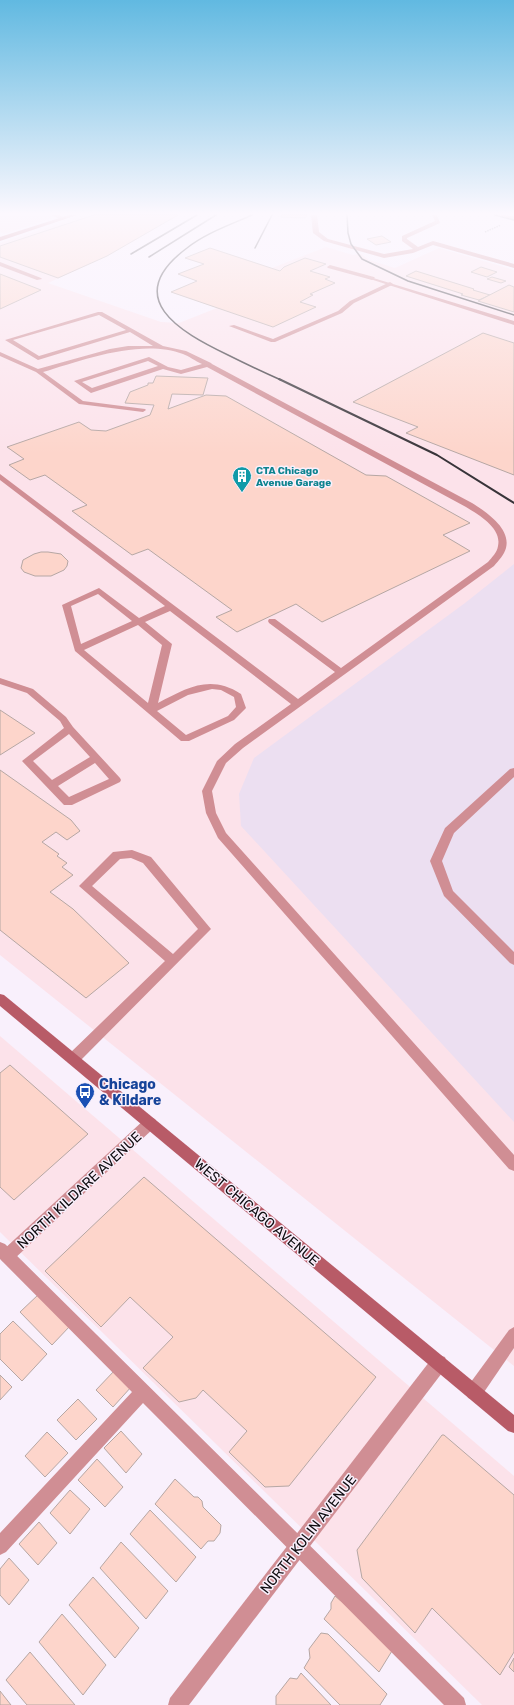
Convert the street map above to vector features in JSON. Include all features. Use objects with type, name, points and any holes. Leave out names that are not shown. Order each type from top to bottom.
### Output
[{"type":"main road","name":"WEST CHICAGO AVENUE","points":[[0,999],[514,1425]]},
{"type":"street","points":[[232,326],[273,341],[340,312],[352,302],[368,295]]},
{"type":"street","points":[[424,295],[514,323]]},
{"type":"street","points":[[132,330],[38,358],[8,340],[100,313],[132,330],[160,347]]},
{"type":"street","points":[[38,371],[112,350],[131,347],[160,347],[184,352],[209,364],[469,505],[484,514],[502,535],[503,546],[499,555],[491,564],[239,746],[222,761],[207,791],[211,813],[222,835],[514,1166]]},
{"type":"street","points":[[1,356],[23,349]]},
{"type":"street","points":[[1,356],[38,371],[81,403],[143,410]]},
{"type":"street","points":[[163,367],[91,390],[77,381],[149,359],[163,367],[180,372],[209,364]]},
{"type":"street","points":[[0,476],[298,704]]},
{"type":"street","points":[[99,591],[167,644],[151,710],[188,692],[206,687],[223,687],[238,696],[241,708],[231,718],[185,739],[78,649],[66,605],[99,591]]},
{"type":"street","points":[[78,649],[171,607]]},
{"type":"street","points":[[272,621],[341,672]]},
{"type":"street","points":[[0,681],[30,690],[63,719],[70,729],[116,780],[68,802],[27,761],[70,729]]},
{"type":"street","points":[[51,785],[96,758]]},
{"type":"street","points":[[512,955],[448,893],[436,860],[449,831],[514,772]]},
{"type":"street","points":[[73,1059],[173,961],[205,929],[147,860],[132,854],[117,855],[85,886],[173,961]]},
{"type":"street","name":"NORTH KILDARE AVENUE","points":[[4,1253],[150,1123]]},
{"type":"street","points":[[4,1253],[457,1705]]},
{"type":"street","points":[[474,1392],[514,1336]]},
{"type":"street","name":"NORTH KOLIN AVENUE","points":[[177,1705],[440,1363]]},
{"type":"street","points":[[0,1546],[143,1392]]},
{"type":"shaded area","points":[[0,295],[82,295],[161,322],[179,323],[217,308],[178,295],[514,295],[514,1366],[0,955]]},
{"type":"shaded area","points":[[514,564],[514,1122],[241,826],[239,794],[254,758],[465,603]]},
{"type":"shaded area","points":[[0,1036],[514,1476],[514,1705],[482,1705],[0,1232]]},
{"type":"building","points":[[0,295],[31,295],[0,309]]},
{"type":"building","points":[[178,295],[313,295],[300,302],[316,307],[273,327]]},
{"type":"building","points":[[461,295],[489,295],[490,295],[479,300]]},
{"type":"building","points":[[490,295],[514,295],[514,312],[478,301]]},
{"type":"building","points":[[483,333],[514,343],[514,475],[406,433],[418,427],[353,402]]},
{"type":"building","name":"CTA Chicago Avenue Garage","points":[[156,376],[208,378],[203,395],[172,394],[168,409],[206,395],[226,396],[366,475],[386,476],[470,523],[443,535],[470,551],[322,622],[296,604],[237,632],[216,617],[232,610],[148,549],[132,555],[72,511],[87,505],[45,475],[30,480],[9,465],[24,459],[7,447],[79,422],[91,430],[106,431],[150,415],[154,405],[125,403],[130,392],[148,385],[148,383],[153,383]]},
{"type":"building","points":[[41,552],[61,554],[68,561],[67,566],[64,570],[51,576],[35,576],[24,572],[21,568],[23,560]]},
{"type":"building","points":[[0,710],[35,733],[0,755]]},
{"type":"building","points":[[0,770],[71,820],[80,831],[67,840],[56,832],[42,842],[59,854],[57,856],[67,863],[62,867],[73,875],[50,892],[73,909],[129,963],[86,998],[0,930]]},
{"type":"building","points":[[10,1065],[88,1134],[14,1200],[0,1187],[0,1073]]},
{"type":"building","points":[[144,1177],[376,1377],[289,1486],[265,1487],[229,1452],[247,1431],[203,1390],[196,1398],[179,1402],[143,1368],[173,1337],[130,1297],[101,1327],[45,1271]]},
{"type":"building","points":[[39,1294],[70,1326],[52,1345],[20,1312]]},
{"type":"building","points":[[13,1321],[47,1354],[22,1381],[0,1359],[0,1334]]},
{"type":"building","points":[[115,1370],[132,1386],[113,1407],[96,1390]]},
{"type":"building","points":[[0,1375],[12,1387],[0,1400]]},
{"type":"building","points":[[78,1399],[97,1419],[76,1440],[57,1420]]},
{"type":"building","points":[[121,1431],[142,1454],[126,1473],[104,1448]]},
{"type":"building","points":[[47,1432],[68,1453],[45,1477],[25,1456]]},
{"type":"building","points":[[442,1435],[444,1435],[514,1495],[514,1652],[500,1675],[432,1608],[415,1633],[362,1578],[357,1550]]},
{"type":"building","points":[[97,1459],[123,1487],[105,1507],[78,1480]]},
{"type":"building","points":[[175,1479],[194,1497],[198,1497],[202,1501],[203,1507],[221,1525],[220,1533],[214,1541],[208,1541],[201,1549],[155,1504]]},
{"type":"building","points":[[70,1490],[90,1509],[70,1534],[50,1513]]},
{"type":"building","points":[[150,1510],[196,1557],[176,1582],[130,1534]]},
{"type":"building","points":[[39,1522],[57,1543],[38,1565],[19,1544]]},
{"type":"building","points":[[121,1542],[168,1591],[146,1619],[100,1568]]},
{"type":"building","points":[[9,1558],[29,1580],[9,1605],[0,1595],[0,1569]]},
{"type":"building","points":[[93,1577],[139,1628],[115,1658],[69,1605]]},
{"type":"building","points":[[335,1596],[395,1646],[379,1672],[324,1619],[331,1609],[331,1603]]},
{"type":"building","points":[[62,1614],[106,1665],[83,1695],[39,1642]]},
{"type":"building","points":[[321,1633],[328,1634],[387,1694],[380,1705],[340,1705],[304,1668],[310,1658],[309,1649]]},
{"type":"building","points":[[30,1652],[75,1705],[27,1705],[6,1680]]},
{"type":"building","points":[[514,1658],[514,1672],[509,1667]]},
{"type":"building","points":[[301,1673],[331,1705],[276,1705],[276,1696],[290,1678],[297,1679]]},
{"type":"building","points":[[0,1691],[11,1705],[0,1705]]},
{"type":"railway","points":[[158,295],[164,312],[176,324],[192,336],[254,368],[281,380]]},
{"type":"railway","points":[[450,295],[514,315]]},
{"type":"railway","points":[[279,379],[437,455],[514,503]]},
{"type":"place","name":"CTA Chicago Avenue Garage","points":[[242,493]]},
{"type":"place","name":"Chicago & Kildare","points":[[85,1109]]}]
